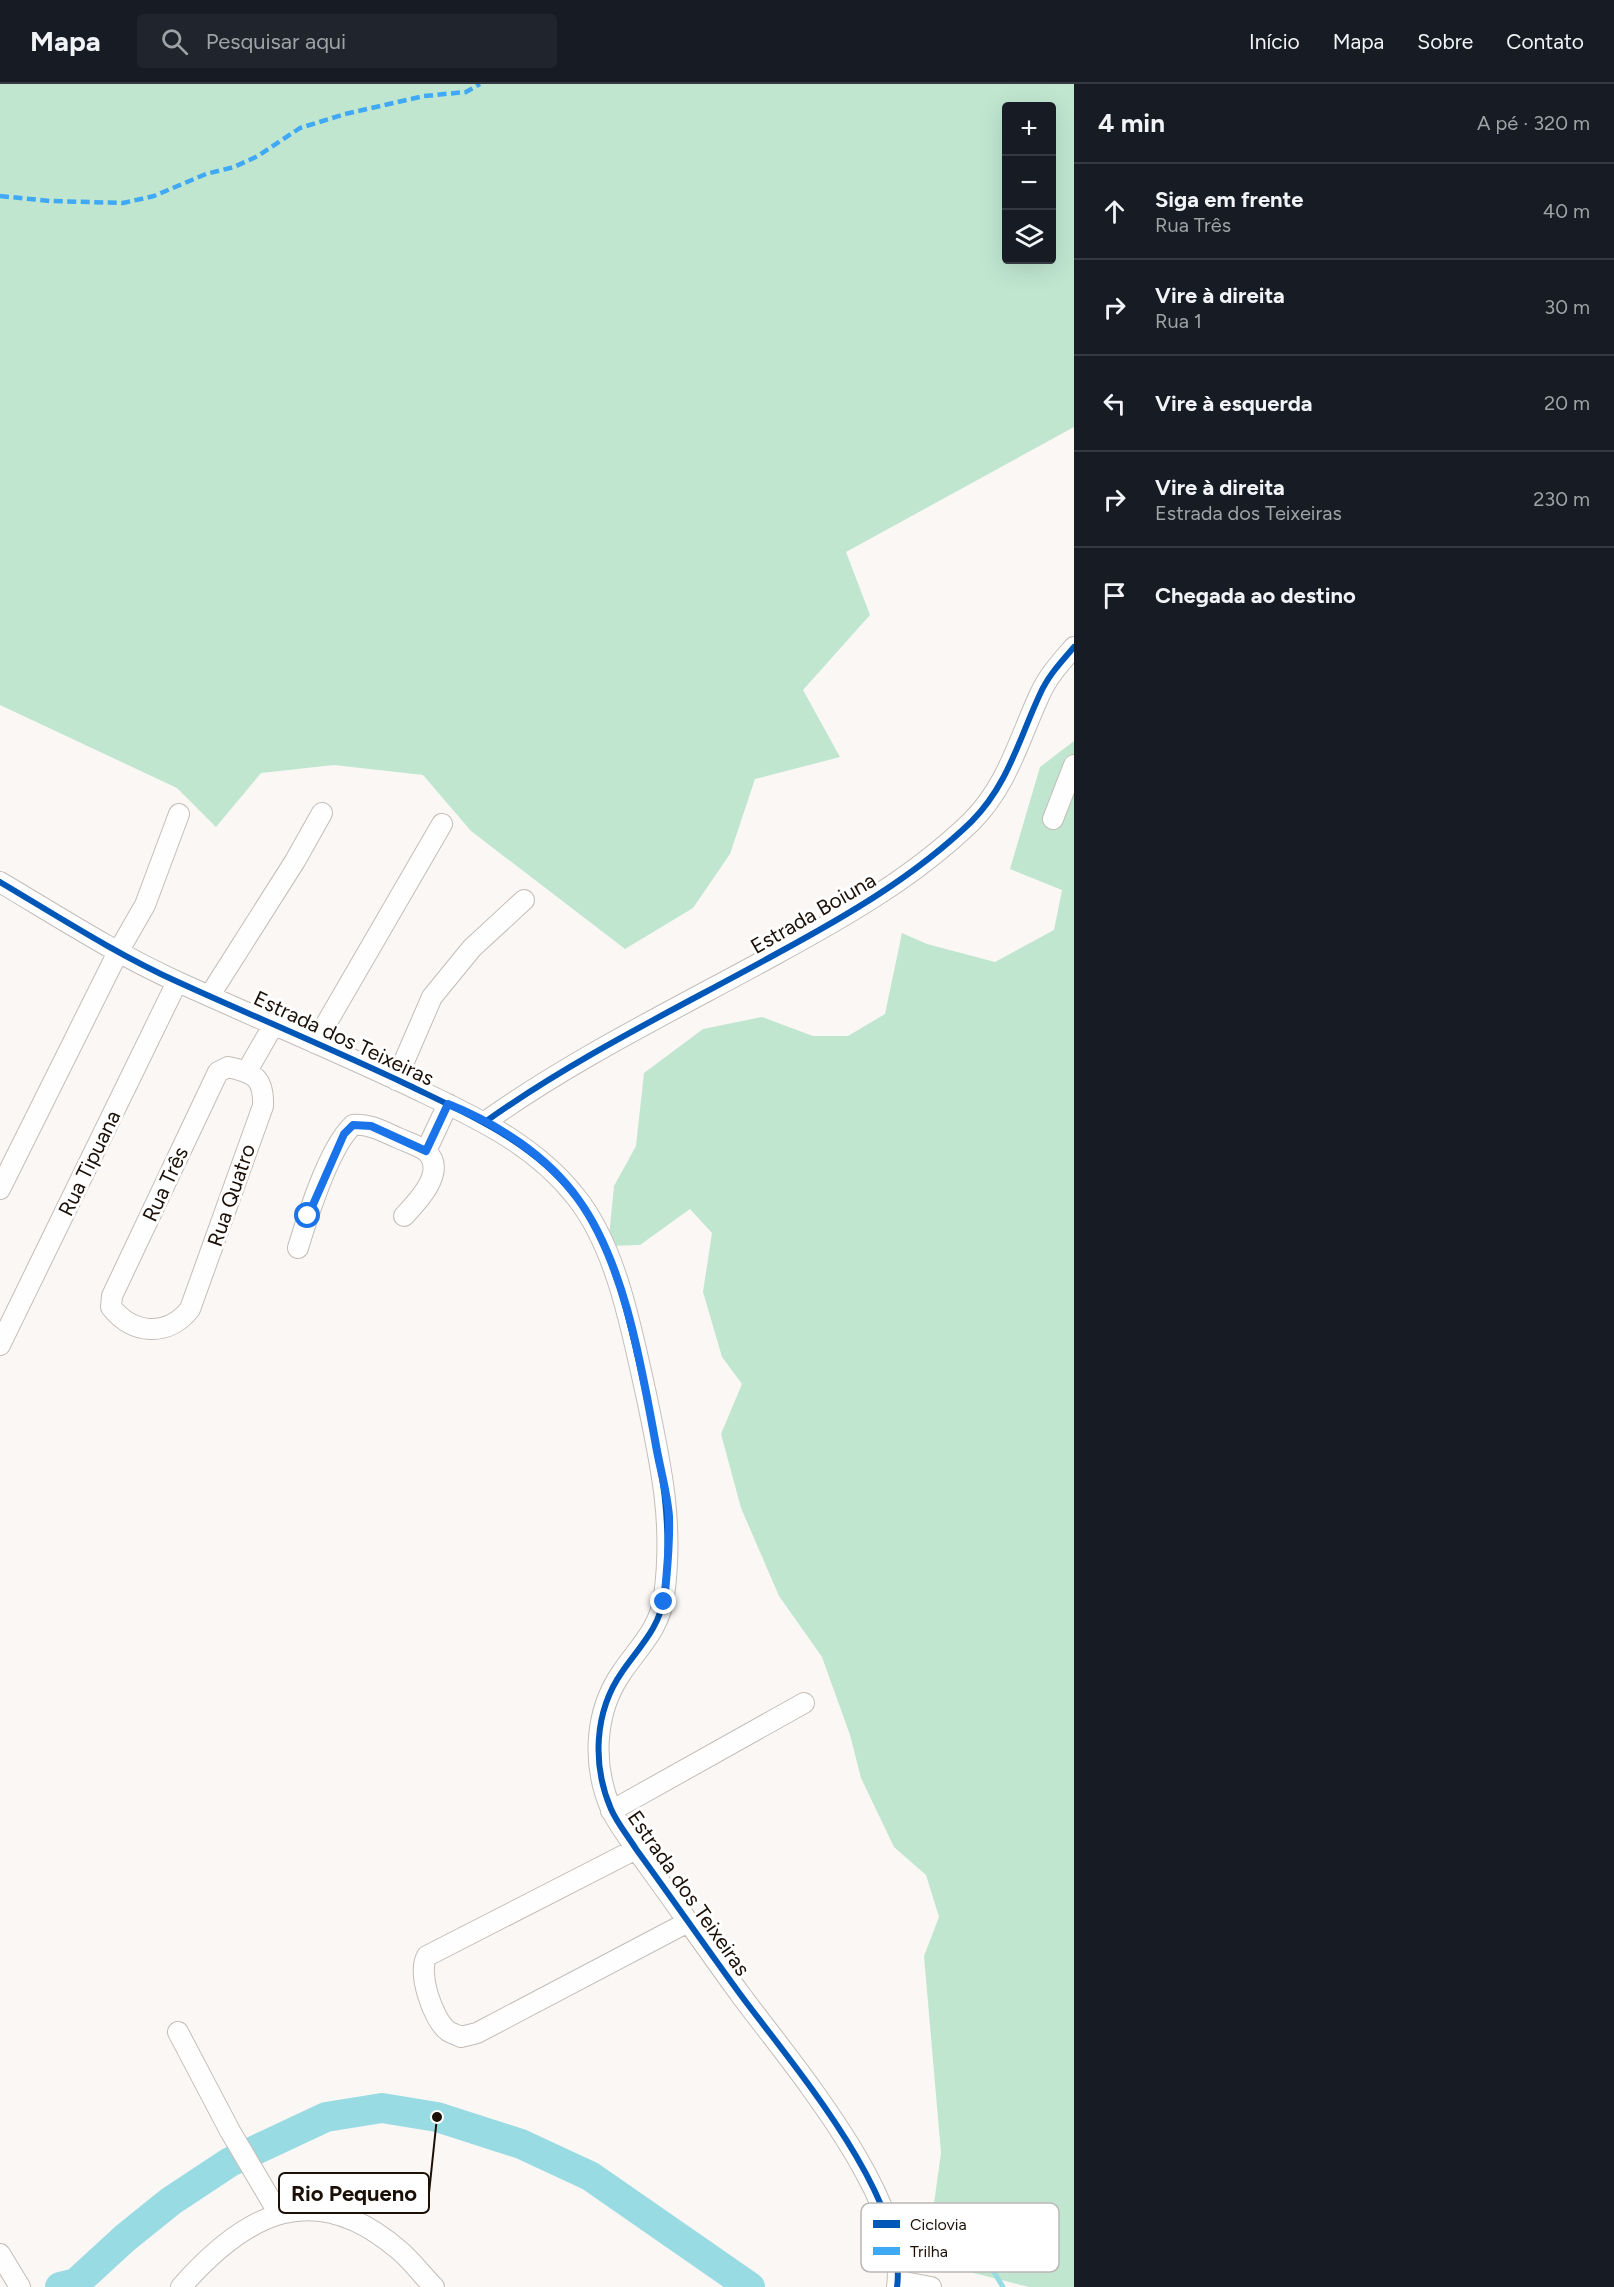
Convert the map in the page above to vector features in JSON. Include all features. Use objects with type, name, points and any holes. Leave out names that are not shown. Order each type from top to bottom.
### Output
[{"type":"street","name":"Estrada Boiuna","points":[[485,1122],[536,1086],[851,913],[931,859],[974,819],[993,793],[1019,748],[1044,687],[1053,671],[1074,647]]},
{"type":"street","points":[[1053,819],[1074,765]]},
{"type":"street","points":[[210,995],[295,861],[322,813]]},
{"type":"street","points":[[0,1189],[118,952],[144,905],[179,814]]},
{"type":"street","points":[[315,1043],[442,825]]},
{"type":"street","name":"Estrada dos Teixeiras","points":[[0,882],[118,952],[485,1122],[526,1148],[556,1172],[580,1201],[619,1284],[634,1340],[666,1502],[670,1550],[664,1602],[652,1633],[619,1675],[602,1712],[598,1749],[602,1782],[611,1811],[636,1849],[829,2114],[880,2203]]},
{"type":"street","points":[[396,1080],[432,997],[472,948],[524,900]]},
{"type":"street","name":"Rua Tipuana","points":[[0,1345],[4,1325],[177,981]]},
{"type":"street","points":[[253,1076],[274,1024]]},
{"type":"street","name":"Rua Três","points":[[190,1309],[180,1322],[156,1330],[140,1327],[119,1317],[111,1307],[112,1296],[218,1072],[228,1066],[253,1076]]},
{"type":"street","name":"Rua Quatro","points":[[190,1309],[263,1106],[264,1090],[253,1076]]},
{"type":"street","points":[[426,1151],[448,1104]]},
{"type":"street","points":[[298,1248],[316,1196],[344,1134],[353,1125],[371,1126],[426,1151],[433,1160],[433,1174],[423,1195],[404,1216]]},
{"type":"street","points":[[611,1811],[804,1703]]},
{"type":"street","points":[[636,1849],[427,1956],[423,1968],[426,1992],[446,2030],[461,2037],[477,2032],[688,1922]]},
{"type":"street","points":[[178,2032],[230,2132],[279,2214]]},
{"type":"street","points":[[181,2287],[204,2261],[242,2230],[279,2214],[311,2208],[334,2213],[373,2231],[400,2251],[434,2287]]},
{"type":"street","points":[[0,2254],[11,2279]]},
{"type":"street","points":[[897,2284],[931,2287]]},
{"type":"green space","points":[[0,84],[1074,84],[1074,427],[846,552],[870,615],[803,690],[840,757],[755,779],[730,854],[693,908],[625,949],[471,831],[423,775],[334,765],[261,773],[216,827],[177,788],[0,705]]},
{"type":"green space","points":[[1074,741],[1074,2287],[1029,2287],[970,2272],[1059,2272],[1059,2203],[934,2203],[941,2153],[924,1956],[939,1917],[926,1875],[894,1847],[861,1778],[850,1735],[822,1657],[779,1596],[741,1508],[721,1434],[742,1384],[722,1357],[703,1292],[712,1233],[690,1209],[640,1245],[608,1246],[614,1186],[636,1146],[644,1073],[703,1029],[762,1017],[813,1036],[848,1036],[885,1014],[902,933],[927,944],[995,962],[1054,930],[1062,890],[1010,869],[1040,767]]},
{"type":"waterway","points":[[60,2287],[76,2283],[125,2238],[171,2201],[230,2162],[326,2117],[382,2108],[437,2117],[521,2144],[590,2176],[750,2287]]},
{"type":"waterway","points":[[994,2272],[1003,2287]]},
{"type":"marked path","points":[[0,196],[50,201],[123,203],[154,196],[206,174],[234,167],[258,156],[300,128],[345,114],[424,96],[466,92],[480,84]]},
{"type":"cycle path","points":[[485,1122],[591,1055],[853,910],[903,878],[949,842],[984,808],[994,793],[1012,761],[1043,687],[1074,647]]},
{"type":"cycle path","points":[[0,882],[88,935],[155,971],[379,1072],[499,1131],[540,1160],[559,1177],[590,1218],[612,1265],[629,1318],[661,1470],[668,1544],[664,1596],[658,1618],[648,1637],[613,1688],[601,1721],[599,1757],[605,1792],[613,1814],[636,1849],[842,2133],[880,2203]]},
{"type":"cycle path","points":[[897,2272],[897,2287]]},
{"type":"place","name":"Rio Pequeno","points":[[437,2117]]},
{"type":"route","points":[[308,1216],[344,1134],[353,1125],[371,1126],[426,1151],[448,1104],[485,1122],[526,1148],[556,1172],[580,1201],[604,1248],[619,1284],[634,1340],[668,1513],[670,1550],[664,1602]]}]
